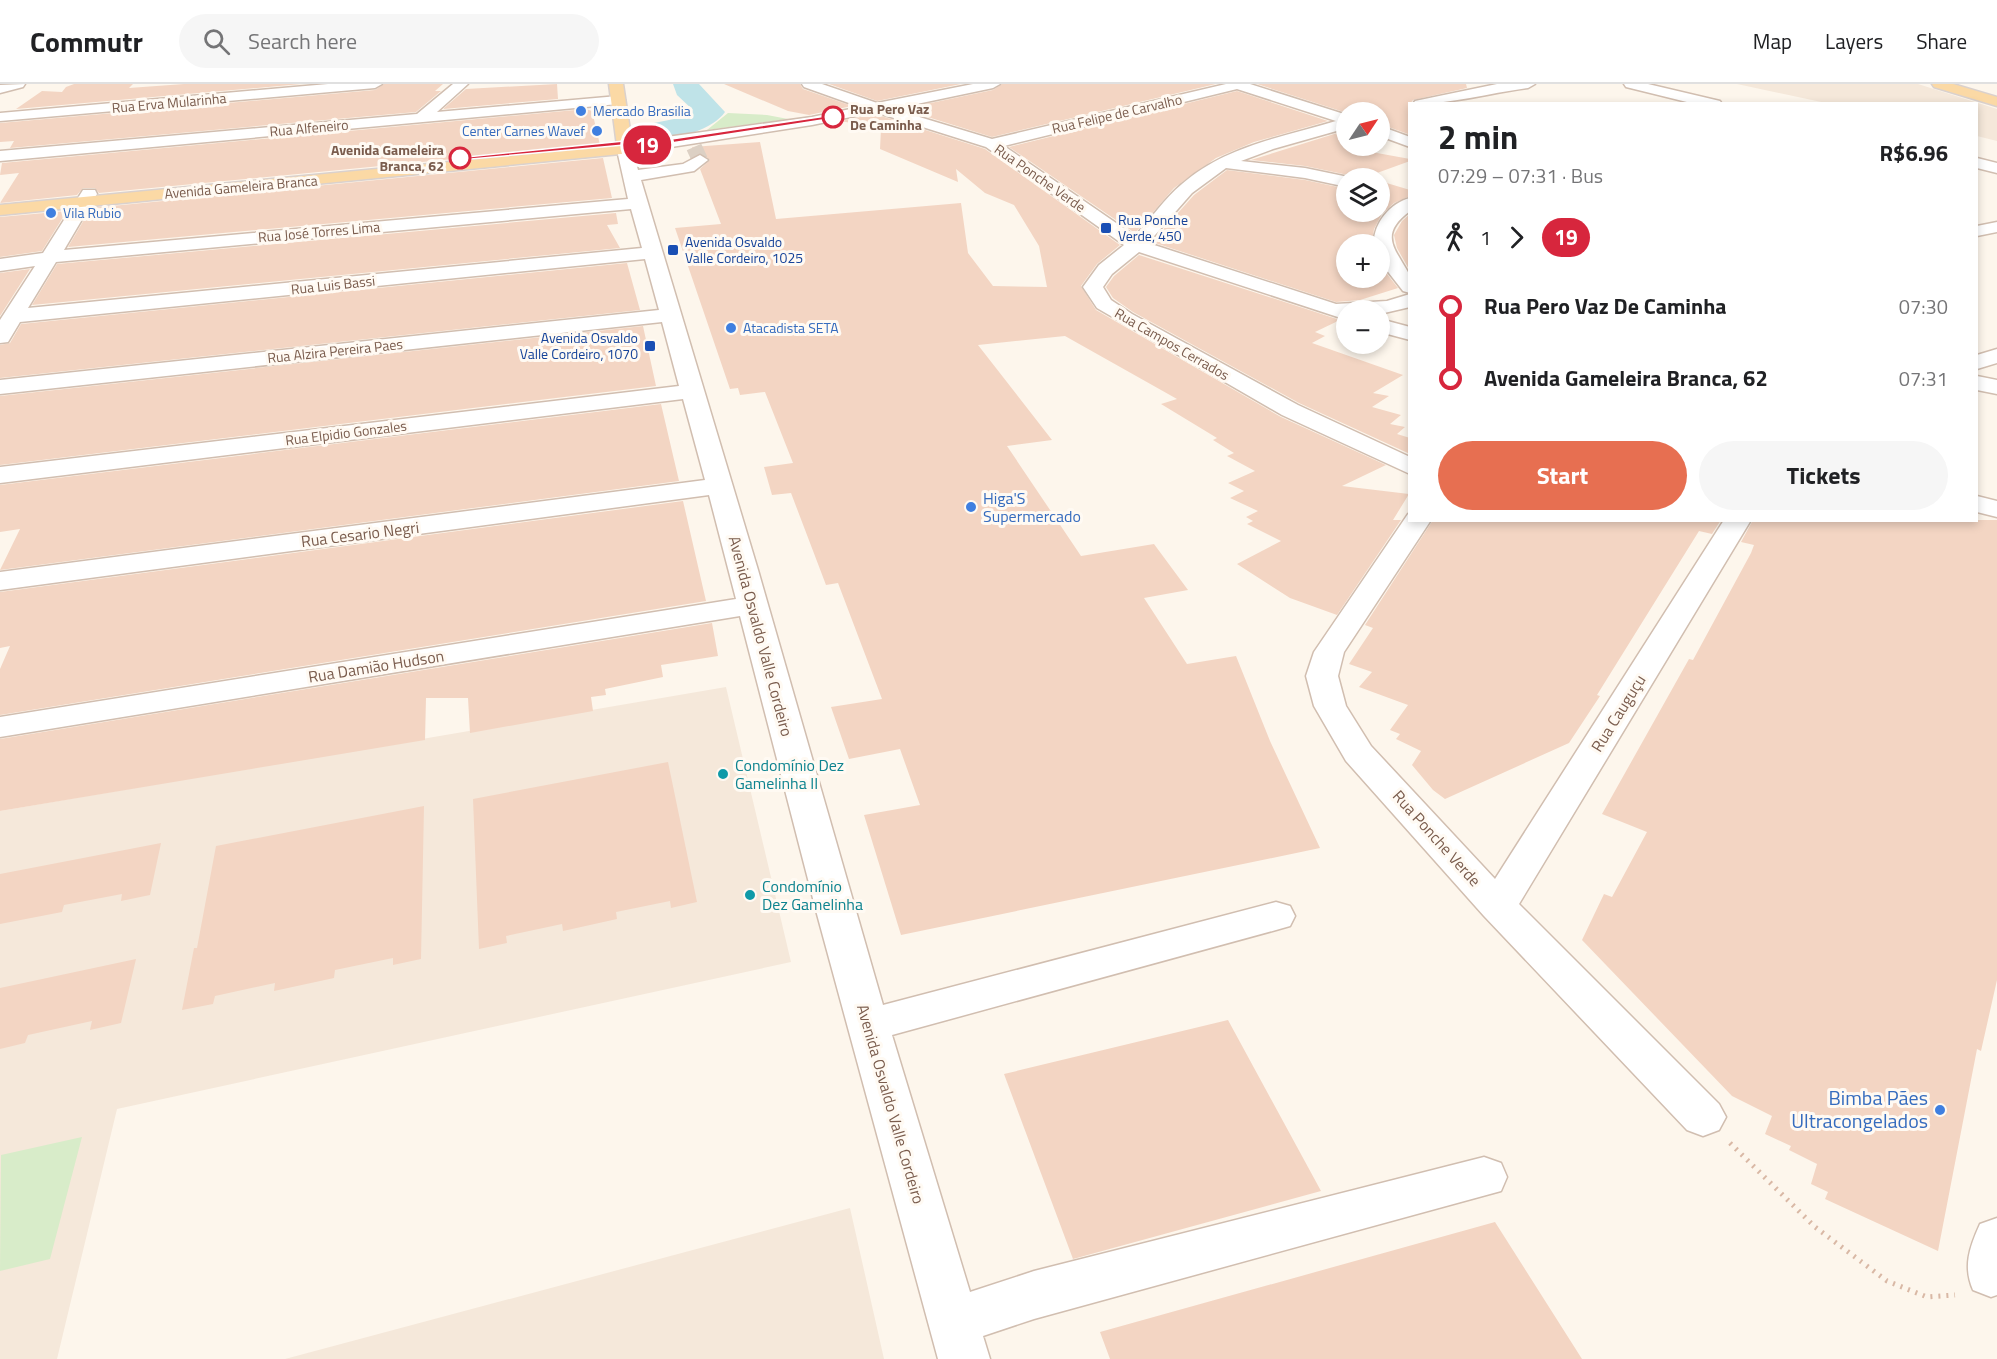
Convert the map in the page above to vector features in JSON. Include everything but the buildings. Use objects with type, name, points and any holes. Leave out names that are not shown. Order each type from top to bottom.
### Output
[{"type":"main road","name":"Avenida Osvaldo Valle Cordeiro","points":[[616,84],[633,163]]},
{"type":"main road","points":[[1939,84],[1997,102]]},
{"type":"main road","points":[[1972,84],[1997,91]]},
{"type":"main road","name":"Avenida Gameleira Branca","points":[[0,210],[85,198],[523,156],[633,163]]},
{"type":"main road","name":"Avenida Gameleira Branca","points":[[0,202],[85,198]]},
{"type":"street","points":[[0,88],[18,84]]},
{"type":"street","name":"Rua Erva Mularinha","points":[[0,117],[312,87],[375,84]]},
{"type":"street","points":[[422,117],[461,84]]},
{"type":"street","name":"Rua Ponche Verde","points":[[809,84],[876,108],[991,144],[1136,245],[1336,311]]},
{"type":"street","points":[[633,163],[784,125],[993,84]]},
{"type":"street","points":[[1239,84],[1336,118]]},
{"type":"street","name":"Rua Felipe de Carvalho","points":[[991,144],[1239,84]]},
{"type":"street","points":[[1428,102],[1475,91],[1528,84]]},
{"type":"street","points":[[1631,84],[1707,102]]},
{"type":"street","name":"Rua Alfeneiro","points":[[0,156],[618,100]]},
{"type":"street","name":"Rua Campos Cerrados","points":[[1336,125],[1246,152],[1220,164],[1193,182],[1163,212],[1136,245],[1096,278],[1093,287],[1104,304],[1290,410],[1408,465]]},
{"type":"street","points":[[1390,135],[1408,141]]},
{"type":"street","points":[[633,163],[688,168],[695,148]]},
{"type":"street","name":"Avenida Osvaldo Valle Cordeiro","points":[[633,163],[653,254],[744,570],[868,1025],[958,1340]]},
{"type":"street","name":"Rua José Torres Lima","points":[[0,265],[633,163]]},
{"type":"street","points":[[1978,163],[1997,168]]},
{"type":"street","points":[[1220,164],[1305,172],[1336,179]]},
{"type":"street","points":[[1390,195],[1408,201]]},
{"type":"street","points":[[4,329],[85,198]]},
{"type":"street","points":[[1408,204],[1390,219],[1383,234],[1383,250],[1397,273],[1408,285]]},
{"type":"street","points":[[1978,231],[1997,227]]},
{"type":"street","name":"Rua Luis Bassi","points":[[4,329],[653,254]]},
{"type":"street","name":"Rua Ponche Verde","points":[[1390,307],[1408,301]]},
{"type":"street","name":"Rua Alzira Pereira Paes","points":[[0,387],[671,315]]},
{"type":"street","points":[[1390,328],[1408,333]]},
{"type":"street","points":[[1978,362],[1997,356]]},
{"type":"street","points":[[1978,383],[1997,387]]},
{"type":"street","name":"Rua Elpidio Gonzales","points":[[0,475],[693,391]]},
{"type":"street","name":"Rua Cesario Negri","points":[[0,581],[720,486]]},
{"type":"street","points":[[1978,504],[1997,509]]},
{"type":"street","name":"Rua Ponche Verde","points":[[1417,522],[1329,652],[1323,676],[1330,706],[1359,753],[1498,906],[1703,1117]]},
{"type":"street","name":"Rua Cauguçu","points":[[1498,906],[1737,522]]},
{"type":"street","name":"Rua Damião Hudson","points":[[0,727],[752,605]]},
{"type":"street","points":[[868,1025],[1276,916]]},
{"type":"street","points":[[958,1340],[1034,1295],[1484,1177]]},
{"type":"path","points":[[1703,1117],[1815,1227],[1887,1281],[1927,1297],[1964,1295],[1994,1257]]},
{"type":"shaded area","points":[[1737,84],[1918,84],[1975,102],[1821,102]]},
{"type":"shaded area","points":[[1978,103],[1997,109],[1997,141],[1978,136]]},
{"type":"shaded area","points":[[726,687],[791,962],[117,1109],[57,1359],[0,1359],[0,811]]},
{"type":"shaded area","points":[[850,1208],[884,1359],[285,1359]]},
{"type":"green space","points":[[728,113],[767,115],[788,119],[707,130]]},
{"type":"green space","points":[[82,1137],[50,1259],[0,1271],[1,1155]]},
{"type":"waterway","points":[[649,132],[687,126],[711,112],[687,89],[686,84]]},
{"type":"tunnel","points":[[694,147],[700,160]]},
{"type":"bus line","name":"19","points":[[460,158],[624,143],[645,145],[833,117]]},
{"type":"place","name":"Mercado Brasilia","points":[[581,111]]},
{"type":"place","name":"Rua Pero Vaz De Caminha","points":[[833,117]]},
{"type":"place","name":"Center Carnes Wavef","points":[[597,131]]},
{"type":"place","name":"Avenida Gameleira Branca, 62","points":[[460,158]]},
{"type":"place","name":"Vila Rubio","points":[[51,213]]},
{"type":"place","name":"Rua Ponche Verde, 450","points":[[1106,228]]},
{"type":"place","name":"Avenida Osvaldo Valle Cordeiro, 1025","points":[[673,250]]},
{"type":"place","name":"Atacadista SETA","points":[[731,328]]},
{"type":"place","name":"Avenida Osvaldo Valle Cordeiro, 1070","points":[[650,346]]},
{"type":"place","name":"Higa'S Supermercado","points":[[971,507]]},
{"type":"place","name":"Condomínio Dez Gamelinha II","points":[[723,774]]},
{"type":"place","name":"Condomínio Dez Gamelinha","points":[[750,895]]},
{"type":"place","name":"Bimba Pães Ultracongelados","points":[[1940,1110]]}]
